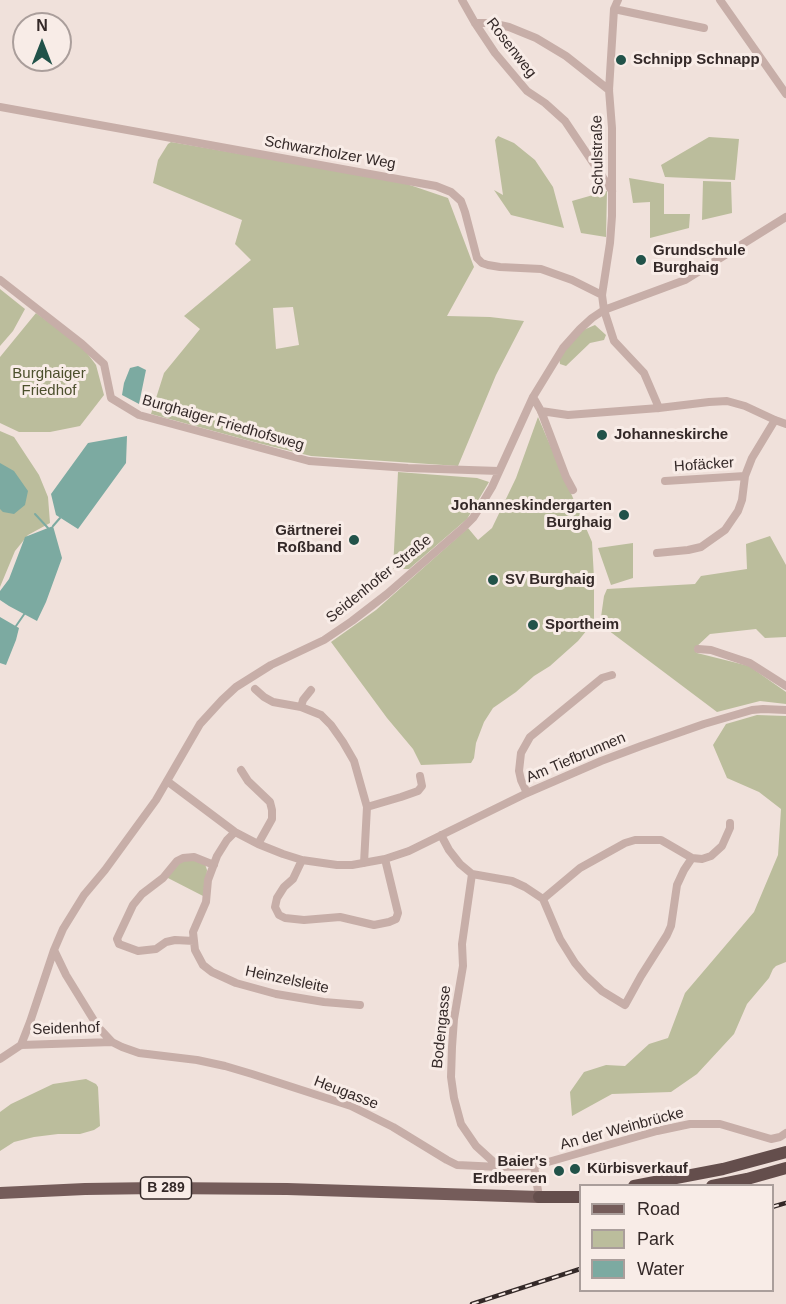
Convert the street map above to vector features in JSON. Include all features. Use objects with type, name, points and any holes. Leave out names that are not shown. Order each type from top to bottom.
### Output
[{"type":"highway","points":[[640,1184],[723,1169],[786,1152]]},
{"type":"highway","points":[[718,1184],[786,1168]]},
{"type":"highway","name":"B 289","points":[[539,1197],[579,1197]]},
{"type":"main road","name":"B 289","points":[[0,1193],[157,1188],[287,1189],[539,1197]]},
{"type":"street","name":"Rosenweg","points":[[462,0],[495,53],[527,91],[565,121],[612,191]]},
{"type":"street","name":"Schulstraße","points":[[618,0],[614,9],[609,90],[612,128],[612,216],[602,295],[604,310],[614,341],[644,373],[659,408]]},
{"type":"street","points":[[720,0],[786,94]]},
{"type":"street","points":[[614,9],[704,28]]},
{"type":"street","points":[[475,23],[491,22],[536,38],[566,56],[609,90]]},
{"type":"street","name":"Schwarzholzer Weg","points":[[0,107],[436,186],[451,192],[460,201],[477,258],[482,263],[500,267],[541,269],[602,295]]},
{"type":"street","name":"Seidenhofer Straße","points":[[54,950],[63,929],[84,895],[156,800],[200,724],[222,700],[236,687],[271,664],[324,640],[387,594],[469,522],[480,507],[499,471],[533,397],[572,338],[592,318],[604,310],[685,280],[786,217]]},
{"type":"street","name":"Burghaiger Friedhofsweg","points":[[0,280],[104,364],[111,398],[139,415],[309,461],[499,471]]},
{"type":"street","points":[[533,397],[541,411],[573,490]]},
{"type":"street","points":[[541,411],[568,415],[727,401],[745,406],[786,424]]},
{"type":"street","name":"Hofäcker","points":[[657,553],[701,547],[725,530],[738,511],[745,476],[752,458],[775,420]]},
{"type":"street","name":"Hofäcker","points":[[665,481],[745,476]]},
{"type":"street","points":[[698,649],[711,650],[750,663],[786,686]]},
{"type":"street","points":[[527,793],[519,771],[521,753],[530,737],[603,678],[612,675]]},
{"type":"street","points":[[255,689],[273,702],[302,707],[321,715],[343,742],[354,760],[367,807],[364,863]]},
{"type":"street","points":[[302,707],[303,700],[310,690]]},
{"type":"street","name":"Am Tiefbrunnen","points":[[167,781],[235,832],[282,854],[302,860],[337,865],[364,863],[409,851],[527,793],[601,761],[704,724],[752,710],[786,710]]},
{"type":"street","points":[[241,770],[248,782],[270,802],[272,810],[272,819],[258,844]]},
{"type":"street","points":[[367,807],[418,791],[422,786],[420,776]]},
{"type":"street","points":[[543,899],[580,868],[625,843],[635,840],[661,840],[692,858],[702,859],[711,856],[722,846],[730,823]]},
{"type":"street","points":[[214,865],[194,857],[177,861],[163,878],[142,894],[133,905],[117,939],[119,944],[138,951],[156,948],[175,940],[194,941],[193,932],[206,902],[208,880],[221,849],[235,832]]},
{"type":"street","points":[[441,835],[448,850],[472,874],[512,881],[543,899],[560,939],[586,976],[602,991],[625,1005],[640,976],[667,935],[671,926],[677,885],[692,858]]},
{"type":"street","points":[[302,860],[292,879],[277,898],[275,907],[279,915],[304,920],[340,917],[374,925],[396,919],[398,913],[385,859]]},
{"type":"street","name":"Bodengasse","points":[[472,874],[462,944],[463,966],[454,1019],[451,1077],[461,1124],[476,1146],[500,1167]]},
{"type":"street","name":"Heinzelsleite","points":[[194,941],[195,950],[203,965],[212,972],[236,983],[304,1000],[360,1005]]},
{"type":"street","points":[[54,950],[66,975],[98,1027],[111,1042]]},
{"type":"street","name":"Seidenhof","points":[[21,1045],[54,950]]},
{"type":"street","name":"Seidenhof","points":[[0,1059],[21,1045],[111,1042]]},
{"type":"street","name":"Heugasse","points":[[111,1042],[139,1053],[197,1060],[252,1074],[351,1106],[393,1126],[457,1165],[534,1166]]},
{"type":"street","name":"An der Weinbrücke","points":[[534,1166],[657,1131],[690,1124],[720,1124],[771,1139],[786,1133]]},
{"type":"street","points":[[534,1166],[539,1197]]},
{"type":"green space","points":[[498,136],[514,143],[535,160],[553,187],[564,228],[511,215],[494,190],[503,195],[495,140]]},
{"type":"green space","points":[[709,137],[739,139],[735,180],[665,177],[661,165]]},
{"type":"green space","points":[[171,142],[398,181],[448,198],[474,267],[447,316],[524,321],[496,375],[458,466],[311,456],[151,414],[164,373],[200,329],[184,316],[251,260],[235,244],[242,220],[153,183],[158,160]],"holes":[[[293,307],[299,345],[276,349],[273,308]]]},
{"type":"green space","points":[[629,178],[664,184],[664,214],[690,214],[689,228],[650,238],[650,202],[633,203]]},
{"type":"green space","points":[[703,181],[731,182],[732,213],[702,220]]},
{"type":"green space","points":[[607,191],[606,237],[581,233],[572,201]]},
{"type":"green space","points":[[0,289],[25,309],[13,331],[0,346]]},
{"type":"green space","name":"Burghaiger Friedhof","points":[[36,313],[81,345],[96,365],[104,395],[80,426],[50,432],[19,432],[0,423],[0,357]]},
{"type":"green space","points":[[595,325],[606,335],[604,340],[590,343],[566,366],[560,364],[559,358],[581,331]]},
{"type":"green space","points":[[538,417],[592,542],[594,618],[578,641],[550,666],[493,708],[484,722],[471,763],[421,765],[413,749],[331,642],[376,610],[468,528],[478,540],[492,528],[516,478]]},
{"type":"green space","points":[[0,431],[14,437],[39,475],[48,497],[50,523],[28,535],[15,551],[0,587]]},
{"type":"green space","points":[[398,472],[477,478],[489,482],[467,519],[409,569],[393,569]]},
{"type":"green space","points":[[770,536],[786,565],[786,637],[765,638],[756,629],[710,634],[694,649],[697,653],[749,666],[786,692],[786,704],[760,701],[717,712],[600,624],[607,589],[695,584],[701,576],[747,569],[746,544]]},
{"type":"green space","points":[[633,543],[633,578],[611,585],[598,548]]},
{"type":"green space","points":[[757,715],[786,716],[786,962],[773,969],[769,978],[747,1004],[734,1034],[697,1074],[671,1092],[612,1094],[572,1116],[570,1092],[584,1072],[606,1065],[625,1066],[649,1044],[668,1038],[685,993],[754,912],[778,855],[781,809],[759,792],[727,778],[713,745],[726,724]]},
{"type":"green space","points":[[192,859],[205,864],[207,870],[205,897],[166,877],[183,860]]},
{"type":"green space","points":[[86,1079],[98,1087],[100,1126],[80,1134],[58,1134],[14,1142],[0,1151],[0,1112],[11,1104],[53,1084]]},
{"type":"water","points":[[138,366],[146,370],[139,404],[122,395],[130,368]]},
{"type":"water","points":[[127,436],[126,463],[78,529],[56,515],[51,494],[88,443]]},
{"type":"water","points":[[0,463],[14,471],[28,491],[25,505],[14,514],[3,512],[0,509]]},
{"type":"water","points":[[53,526],[62,558],[37,621],[0,600],[0,591],[9,579],[25,537]]},
{"type":"water","points":[[0,617],[19,628],[6,665],[0,663]]},
{"type":"waterway","points":[[35,514],[48,528]]},
{"type":"waterway","points":[[53,526],[60,518]]},
{"type":"waterway","points":[[16,626],[25,613]]},
{"type":"railway","points":[[774,1206],[786,1203]]},
{"type":"railway","points":[[472,1304],[579,1269]]},
{"type":"place","name":"Schnipp Schnapp","points":[[621,60]]},
{"type":"place","name":"Grundschule Burghaig","points":[[641,260]]},
{"type":"place","name":"Johanneskirche","points":[[602,435]]},
{"type":"place","name":"Johanneskindergarten Burghaig","points":[[624,515]]},
{"type":"place","name":"Gärtnerei Roßband","points":[[354,540]]},
{"type":"place","name":"SV Burghaig","points":[[493,580]]},
{"type":"place","name":"Sportheim","points":[[533,625]]},
{"type":"place","name":"Kürbisverkauf","points":[[575,1169]]},
{"type":"place","name":"Baier's Erdbeeren","points":[[559,1171]]}]
